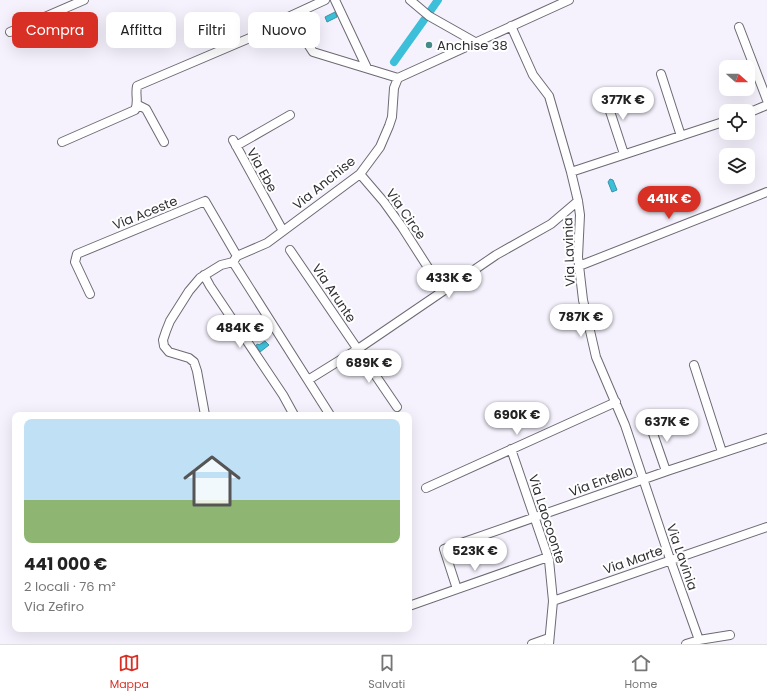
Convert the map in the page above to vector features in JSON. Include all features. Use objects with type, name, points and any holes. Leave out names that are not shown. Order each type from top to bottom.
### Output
[{"type":"street","points":[[10,32],[84,0]]},
{"type":"street","points":[[299,12],[325,0]]},
{"type":"street","points":[[336,0],[367,68]]},
{"type":"street","points":[[410,0],[429,16],[475,42]]},
{"type":"street","points":[[311,48],[313,52],[398,78],[569,0]]},
{"type":"street","name":"Via Lavinia","points":[[511,26],[533,75],[549,96],[578,201],[580,215],[579,266],[583,300],[596,357],[616,402],[699,640]]},
{"type":"street","points":[[739,27],[767,100]]},
{"type":"street","points":[[62,142],[135,110],[138,105],[136,94],[137,86],[248,39]]},
{"type":"street","points":[[661,74],[681,136]]},
{"type":"street","name":"Via Anchise","points":[[204,412],[194,362],[189,358],[169,352],[164,346],[166,331],[170,321],[189,291],[200,278],[221,265],[267,243],[360,174],[380,147],[389,126],[392,117],[394,88],[398,78]]},
{"type":"street","points":[[604,93],[624,154]]},
{"type":"street","points":[[138,105],[146,110],[164,142]]},
{"type":"street","points":[[755,110],[767,105]]},
{"type":"street","name":"Via Ebe","points":[[283,231],[234,143],[290,115]]},
{"type":"street","points":[[571,172],[719,124]]},
{"type":"street","name":"Via Circe","points":[[360,174],[389,208],[443,291]]},
{"type":"street","points":[[579,266],[767,192]]},
{"type":"street","name":"Via Aceste","points":[[90,294],[75,262],[77,254],[205,201],[235,259]]},
{"type":"street","points":[[308,380],[358,349],[496,255],[551,224],[578,201]]},
{"type":"street","name":"Via Arunte","points":[[290,250],[398,407]]},
{"type":"street","points":[[235,259],[328,412]]},
{"type":"street","points":[[204,275],[283,395],[292,412]]},
{"type":"street","points":[[694,366],[722,452]]},
{"type":"street","points":[[426,488],[616,402]]},
{"type":"street","points":[[649,422],[666,471]]},
{"type":"street","name":"Via Entello","points":[[457,589],[444,549],[666,471],[767,438]]},
{"type":"street","name":"Via Laocoonte","points":[[511,450],[535,518],[551,570],[553,600],[549,641]]},
{"type":"street","name":"Via Marte","points":[[553,600],[767,527]]},
{"type":"street","points":[[412,605],[548,557]]},
{"type":"street","points":[[686,644],[699,640],[730,635]]},
{"type":"street","points":[[532,644],[549,641]]},
{"type":"water","points":[[335,12],[337,17],[327,22],[325,17]]},
{"type":"water","points":[[610,179],[613,180],[617,190],[612,192],[608,182]]},
{"type":"water","points":[[265,341],[269,345],[260,352],[256,345],[259,345]]},
{"type":"waterway","points":[[431,10],[438,0]]},
{"type":"waterway","points":[[394,62],[424,20]]},
{"type":"place","name":"Anchise 38","points":[[429,45]]}]
